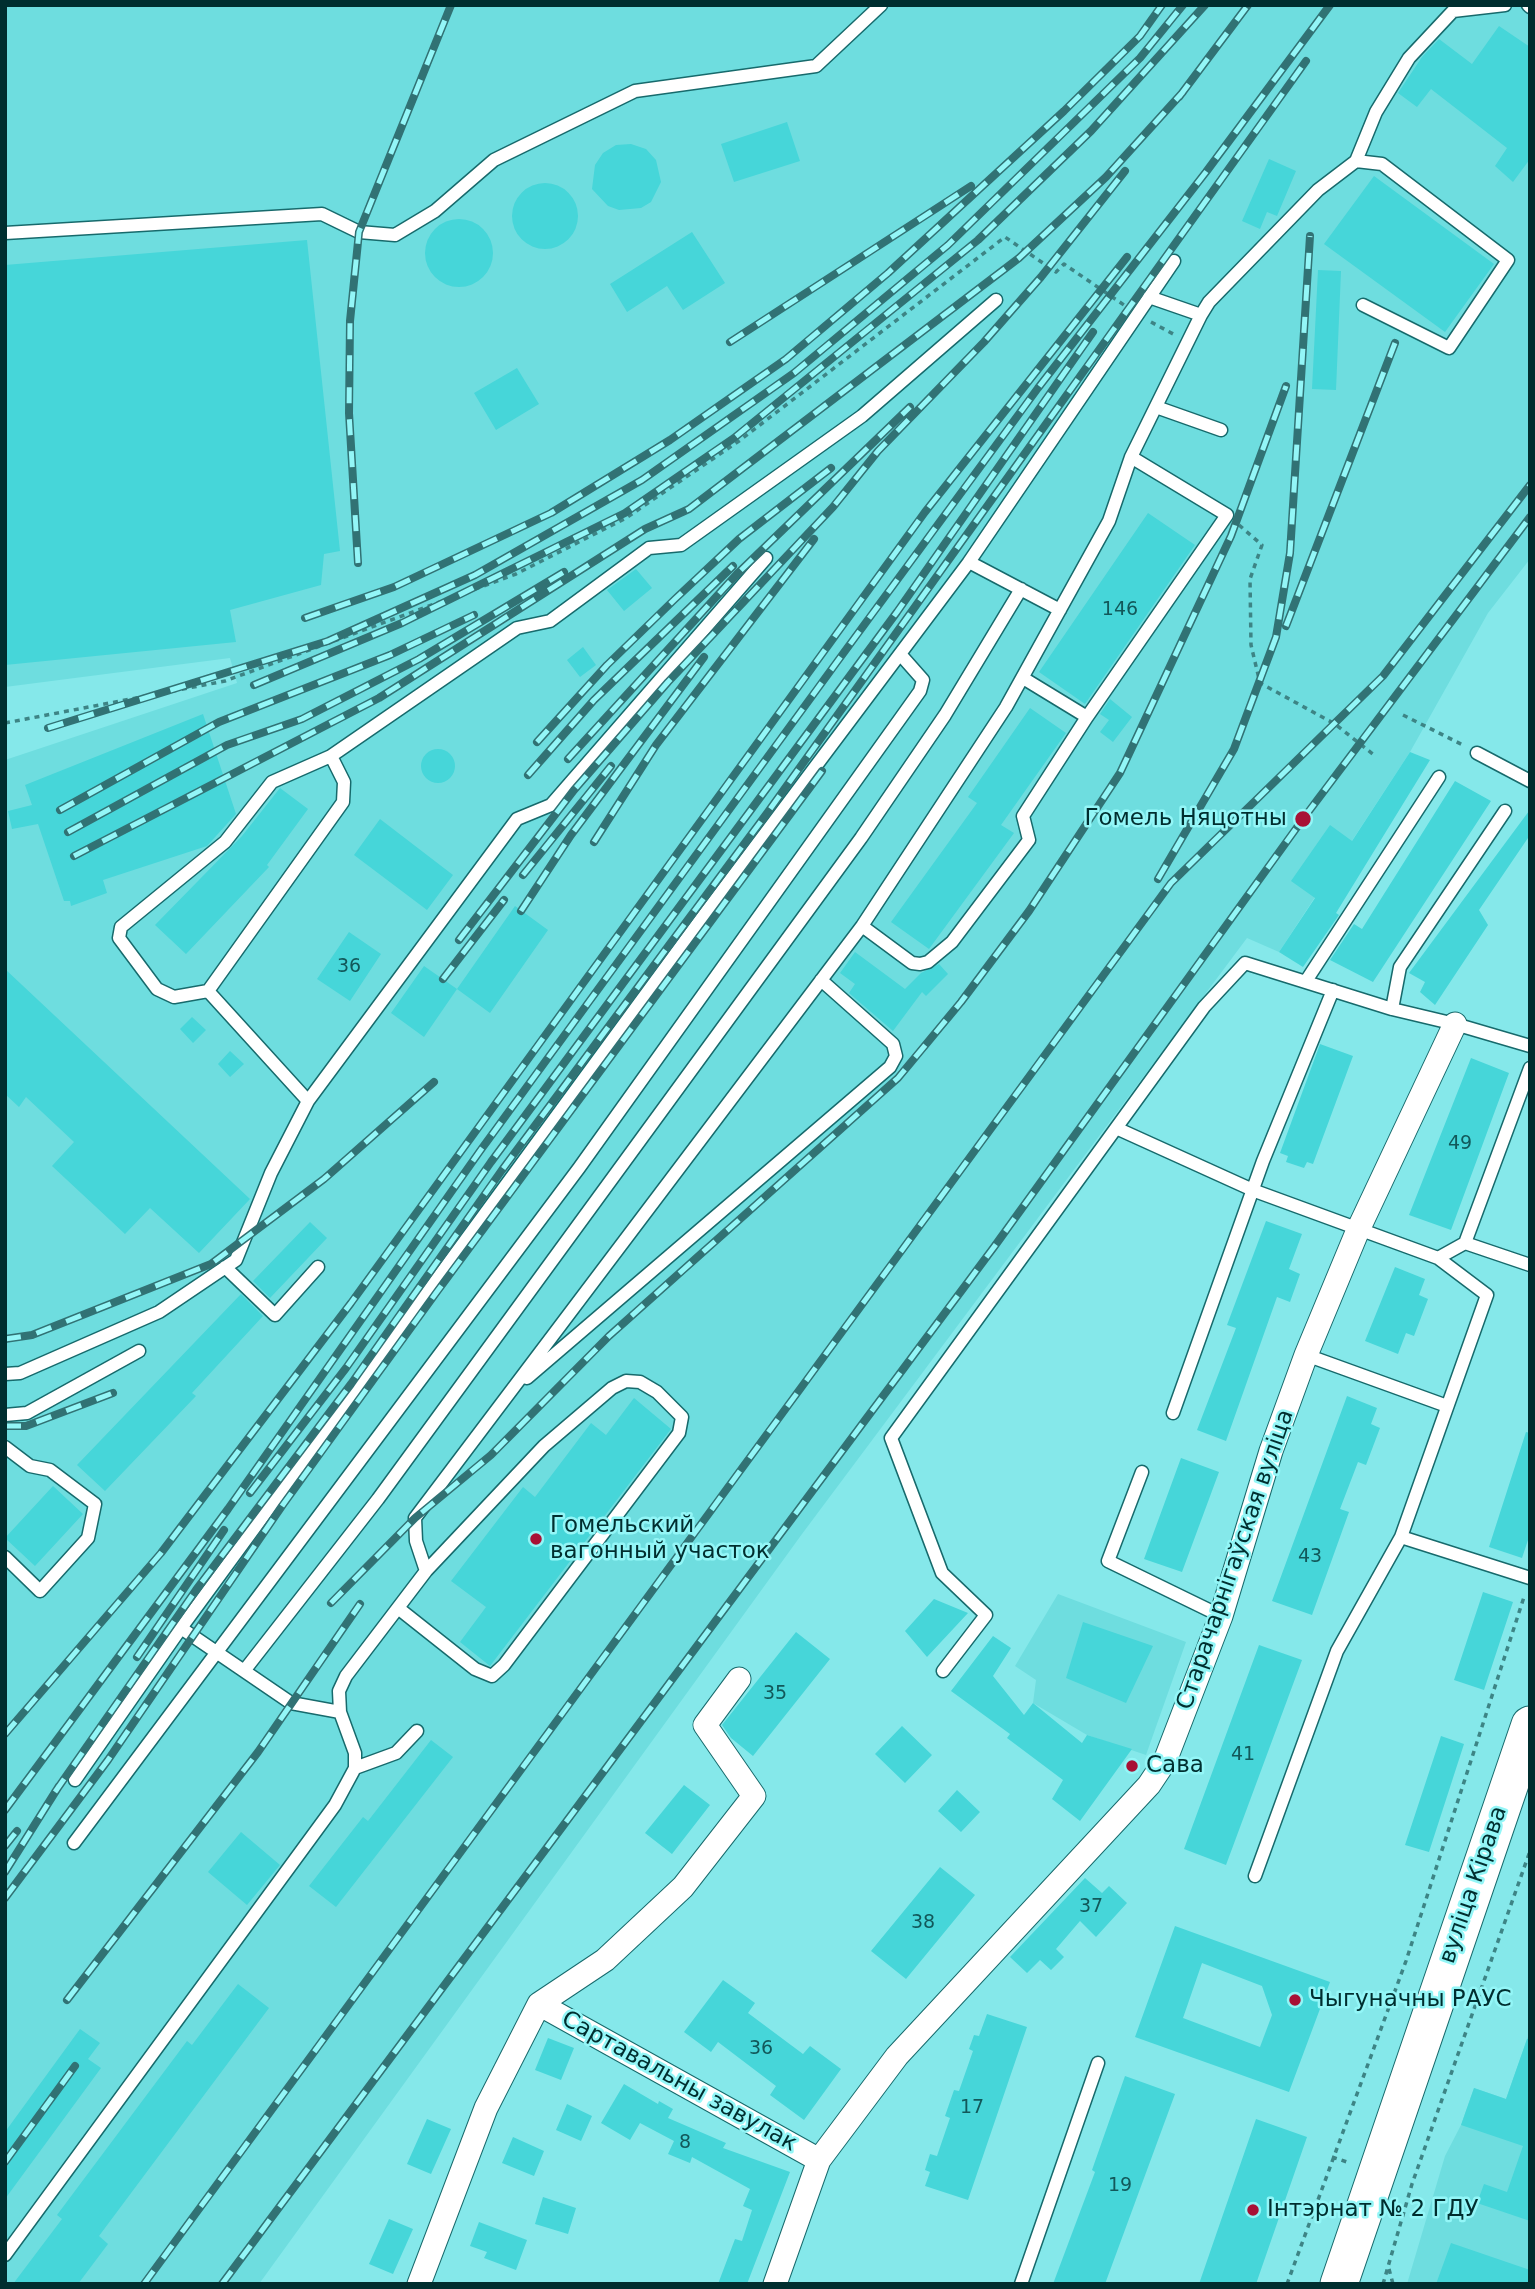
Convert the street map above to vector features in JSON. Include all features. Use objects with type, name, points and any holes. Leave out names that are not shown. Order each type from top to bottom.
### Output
[{"type":"main road","name":"вуліца Кірава","points":[[1339,2284],[1530,1725]]},
{"type":"street","name":"Старачарнігаўская вуліца","points":[[775,2284],[819,2160],[897,2056],[1149,1785],[1165,1761],[1221,1616],[1271,1451],[1306,1355],[1358,1230],[1455,1024]]},
{"type":"street","points":[[419,2284],[486,2108],[539,2004],[605,1960],[683,1886],[754,1796],[705,1725],[739,1679]]},
{"type":"street","name":"Сартавальны завулак","points":[[539,2004],[819,2160]]},
{"type":"lane","points":[[5,233],[322,214],[359,232],[395,235],[435,211],[494,160],[635,91],[816,66],[881,5]]},
{"type":"lane","points":[[426,1571],[415,1541],[415,1518],[862,926],[1023,678],[1109,521],[1131,457],[1186,341],[1209,302],[1318,190],[1356,161],[1376,112],[1409,58],[1455,8],[1504,5]]},
{"type":"lane","points":[[1356,161],[1382,164],[1508,260],[1450,348],[1363,304]]},
{"type":"lane","points":[[75,1780],[181,1628],[687,937],[969,562],[1174,261]]},
{"type":"lane","points":[[1149,297],[1201,314]]},
{"type":"lane","points":[[331,755],[344,782],[343,802],[208,991],[174,997],[157,989],[119,938],[121,927],[225,842],[272,782],[331,755],[517,628],[551,621],[649,548],[681,545],[862,416],[996,300]]},
{"type":"lane","points":[[1156,407],[1221,430]]},
{"type":"lane","points":[[862,926],[912,962],[920,964],[928,962],[952,942],[1029,840],[1023,816],[1087,717],[1227,515],[1131,457]]},
{"type":"lane","points":[[5,1374],[20,1373],[159,1312],[236,1260],[271,1172],[308,1101],[517,819],[551,806],[766,558]]},
{"type":"lane","points":[[969,562],[1060,610]]},
{"type":"lane","points":[[244,1671],[395,1477],[861,838],[946,715],[1021,589]]},
{"type":"lane","points":[[75,1843],[579,1168],[920,691],[923,680],[900,654]]},
{"type":"lane","points":[[1023,678],[1087,717]]},
{"type":"lane","points":[[1477,753],[1530,781]]},
{"type":"lane","points":[[1306,981],[1439,777]]},
{"type":"lane","points":[[1392,1009],[1400,967],[1505,811]]},
{"type":"lane","points":[[943,1671],[985,1615],[942,1573],[891,1438],[1204,1007],[1245,963],[1392,1009],[1530,1046]]},
{"type":"lane","points":[[508,1394],[890,1067],[896,1056],[893,1044],[821,980]]},
{"type":"lane","points":[[1173,1413],[1264,1161],[1333,990]]},
{"type":"lane","points":[[208,991],[308,1101]]},
{"type":"lane","points":[[1438,1258],[1465,1243],[1530,1068]]},
{"type":"lane","points":[[1116,1128],[1255,1191],[1438,1258],[1487,1295],[1401,1537],[1337,1651],[1255,1876]]},
{"type":"lane","points":[[1465,1243],[1530,1265]]},
{"type":"lane","points":[[225,1267],[275,1315],[318,1266]]},
{"type":"lane","points":[[5,1415],[27,1413],[139,1350]]},
{"type":"lane","points":[[1306,1355],[1447,1406]]},
{"type":"lane","points":[[5,2255],[335,1805],[355,1768],[355,1753],[340,1712],[339,1691],[346,1676],[426,1571],[544,1446],[612,1388],[626,1381],[640,1382],[657,1392],[682,1417],[679,1433],[504,1665],[492,1676],[475,1669],[398,1608]]},
{"type":"lane","points":[[5,1447],[30,1466],[50,1470],[95,1504],[88,1538],[40,1591],[5,1557]]},
{"type":"lane","points":[[1142,1472],[1108,1561],[1221,1616]]},
{"type":"lane","points":[[1401,1537],[1530,1579]]},
{"type":"lane","points":[[181,1628],[291,1703],[340,1712]]},
{"type":"lane","points":[[355,1768],[396,1753],[417,1731]]},
{"type":"lane","points":[[1021,2284],[1098,2063]]},
{"type":"path","points":[[5,723],[225,681],[516,574],[626,518],[739,441],[1005,237],[1056,272],[1064,264],[1137,314],[1186,341]]},
{"type":"path","points":[[1227,515],[1262,545],[1250,579],[1251,646],[1260,682],[1335,724],[1374,755]]},
{"type":"path","points":[[1403,715],[1477,753]]},
{"type":"path","points":[[1287,2284],[1406,1961],[1530,1579]]},
{"type":"path","points":[[1383,2284],[1412,2184],[1530,1851]]},
{"type":"path","points":[[1332,2157],[1357,2166]]},
{"type":"path","points":[[1389,2267],[1394,2284]]},
{"type":"shaded area","points":[[5,5],[1530,5],[1530,559],[1488,613],[1410,752],[1279,952],[1247,938],[802,1534],[259,2284],[5,2284],[5,760],[237,683],[230,658],[5,687]]},
{"type":"shaded area","points":[[1058,1594],[1186,1642],[1146,1755],[1087,1735],[1033,1703],[1036,1680],[1015,1666]]},
{"type":"shaded area","points":[[1530,2031],[1530,2284],[1407,2284],[1445,2156],[1461,2125],[1474,2088],[1506,2099]]},
{"type":"building","points":[[1499,26],[1530,47],[1530,159],[1513,182],[1495,166],[1507,148],[1431,89],[1417,107],[1398,93],[1422,57],[1439,39],[1472,64]]},
{"type":"building","points":[[787,122],[800,161],[734,182],[721,144]]},
{"type":"building","points":[[631,144],[646,149],[656,160],[661,182],[651,202],[641,208],[619,210],[608,206],[592,189],[595,165],[603,153],[616,145]]},
{"type":"building","points":[[1269,159],[1296,171],[1277,216],[1267,212],[1260,229],[1242,221]]},
{"type":"building","points":[[1374,176],[1494,264],[1445,332],[1324,244]]},
{"type":"building","points":[[538,183],[552,183],[564,188],[573,197],[578,216],[576,229],[569,240],[552,249],[538,249],[526,244],[517,235],[512,223],[512,209],[517,197],[526,188]]},
{"type":"building","points":[[459,219],[472,222],[483,229],[490,240],[493,253],[490,266],[483,277],[472,284],[459,287],[446,284],[435,277],[428,266],[425,253],[428,240],[435,229],[446,222]]},
{"type":"building","points":[[692,232],[725,283],[683,310],[667,286],[627,312],[610,284]]},
{"type":"building","points":[[307,240],[340,551],[324,554],[321,585],[230,610],[236,642],[5,665],[5,265]]},
{"type":"building","points":[[1318,270],[1341,271],[1336,390],[1312,389]]},
{"type":"building","points":[[517,368],[539,404],[496,430],[474,393]]},
{"type":"building","points":[[1148,513],[1195,545],[1085,704],[1039,672]]},
{"type":"building","points":[[636,569],[652,588],[624,611],[607,590]]},
{"type":"building","points":[[583,647],[596,665],[580,677],[567,660]]},
{"type":"building","points":[[1110,699],[1132,717],[1113,742],[1100,732],[1109,720],[1100,714]]},
{"type":"building","points":[[1030,708],[1066,733],[1001,825],[1014,833],[929,949],[891,922],[977,803],[968,797]]},
{"type":"building","points":[[203,714],[236,814],[207,846],[103,880],[107,893],[71,906],[70,901],[64,901],[38,824],[12,829],[8,811],[32,805],[25,785]]},
{"type":"building","points":[[438,749],[450,754],[455,766],[450,778],[438,783],[426,778],[421,766],[426,754]]},
{"type":"building","points":[[1410,752],[1430,760],[1336,913],[1339,915],[1303,967],[1279,952],[1315,898],[1291,881],[1330,825],[1352,841]]},
{"type":"building","points":[[1455,781],[1491,801],[1373,982],[1330,960],[1354,924],[1362,929]]},
{"type":"building","points":[[280,788],[308,809],[267,865],[269,867],[186,954],[155,925],[242,836]]},
{"type":"building","points":[[1529,811],[1530,835],[1479,910],[1488,925],[1435,1005],[1420,992],[1425,982],[1409,973]]},
{"type":"building","points":[[380,819],[453,875],[427,910],[354,855]]},
{"type":"building","points":[[515,906],[548,930],[490,1013],[457,989]]},
{"type":"building","points":[[349,932],[381,954],[350,1001],[317,979]]},
{"type":"building","points":[[855,952],[905,989],[921,973],[939,964],[948,974],[926,996],[922,992],[893,1031],[849,993],[855,984],[840,973]]},
{"type":"building","points":[[424,966],[457,989],[424,1037],[391,1013]]},
{"type":"building","points":[[5,969],[250,1199],[199,1253],[150,1208],[125,1234],[52,1166],[74,1142],[26,1097],[19,1107],[5,1094]]},
{"type":"building","points":[[192,1017],[206,1030],[193,1043],[180,1029]]},
{"type":"building","points":[[1320,1044],[1353,1056],[1313,1164],[1307,1162],[1304,1168],[1286,1162],[1288,1156],[1280,1153]]},
{"type":"building","points":[[230,1051],[244,1064],[230,1077],[218,1064]]},
{"type":"building","points":[[1471,1058],[1509,1073],[1451,1230],[1409,1215]]},
{"type":"building","points":[[1266,1221],[1302,1234],[1289,1269],[1300,1274],[1290,1302],[1277,1297],[1226,1441],[1197,1430],[1236,1328],[1227,1325]]},
{"type":"building","points":[[310,1222],[327,1238],[270,1298],[253,1281]]},
{"type":"building","points":[[1395,1267],[1425,1279],[1419,1295],[1428,1299],[1414,1336],[1406,1333],[1398,1354],[1365,1341]]},
{"type":"building","points":[[241,1294],[263,1316],[192,1393],[196,1396],[105,1491],[77,1465]]},
{"type":"building","points":[[1347,1396],[1377,1408],[1371,1424],[1380,1428],[1366,1465],[1358,1462],[1340,1509],[1349,1512],[1312,1615],[1272,1601]]},
{"type":"building","name":"Гомельский вагонный участок","points":[[634,1398],[671,1429],[490,1666],[460,1642],[486,1607],[451,1581],[523,1487],[535,1497],[591,1423],[606,1435]]},
{"type":"building","points":[[1526,1432],[1530,1433],[1530,1534],[1522,1558],[1489,1547]]},
{"type":"building","points":[[1181,1458],[1219,1472],[1182,1572],[1144,1559]]},
{"type":"building","points":[[53,1486],[83,1514],[35,1566],[5,1538]]},
{"type":"building","points":[[1483,1592],[1513,1602],[1484,1690],[1454,1680]]},
{"type":"building","points":[[934,1599],[968,1613],[927,1657],[905,1631]]},
{"type":"building","points":[[1083,1622],[1153,1646],[1126,1703],[1066,1678]]},
{"type":"building","points":[[796,1632],[830,1659],[753,1756],[731,1738],[722,1725]]},
{"type":"building","points":[[993,1636],[1011,1648],[993,1676],[1024,1715],[1033,1703],[1082,1743],[1087,1735],[1132,1749],[1080,1821],[1052,1799],[1063,1780],[1007,1738],[1010,1734],[951,1691]]},
{"type":"building","points":[[1259,1645],[1302,1660],[1226,1865],[1184,1849]]},
{"type":"building","points":[[902,1726],[932,1755],[905,1783],[875,1754]]},
{"type":"building","points":[[1441,1736],[1464,1744],[1429,1852],[1405,1845]]},
{"type":"building","points":[[431,1740],[453,1757],[336,1907],[309,1886],[363,1817],[368,1821]]},
{"type":"building","points":[[684,1785],[710,1805],[672,1854],[645,1833]]},
{"type":"building","points":[[957,1790],[980,1812],[961,1832],[938,1811]]},
{"type":"building","points":[[241,1832],[280,1865],[247,1905],[208,1872]]},
{"type":"building","points":[[940,1867],[975,1895],[906,1979],[871,1951]]},
{"type":"building","points":[[1085,1878],[1102,1893],[1109,1886],[1127,1903],[1096,1937],[1080,1921],[1056,1949],[1064,1957],[1051,1970],[1040,1960],[1027,1973],[1010,1957]]},
{"type":"building","name":"Чыгуначны РАУС","points":[[1175,1926],[1330,1982],[1289,2092],[1135,2037]],"holes":[[[1202,1963],[1262,1986],[1272,2015],[1260,2047],[1183,2018]]]},
{"type":"building","points":[[723,1980],[755,2003],[748,2013],[803,2054],[810,2046],[841,2069],[804,2120],[770,2095],[776,2086],[718,2042],[711,2052],[684,2032]]},
{"type":"building","points":[[238,1984],[269,2008],[99,2236],[108,2244],[78,2284],[13,2284],[62,2219],[57,2215],[187,2041],[192,2045]]},
{"type":"building","points":[[987,2014],[1027,2027],[968,2200],[925,2186],[930,2172],[925,2170],[930,2154],[937,2156],[950,2118],[945,2116],[954,2090],[959,2091],[973,2051],[969,2049],[974,2035],[979,2036]]},
{"type":"building","points":[[80,2029],[100,2043],[88,2059],[101,2068],[5,2199],[5,2132]]},
{"type":"building","points":[[548,2038],[574,2048],[561,2080],[535,2070]]},
{"type":"building","points":[[1527,2039],[1530,2039],[1530,2221],[1477,2203],[1484,2184],[1507,2192],[1523,2146],[1461,2125],[1474,2088],[1506,2099]]},
{"type":"building","points":[[1125,2076],[1175,2094],[1105,2284],[1053,2284],[1095,2172],[1092,2170]]},
{"type":"building","points":[[624,2084],[658,2104],[659,2101],[673,2109],[668,2118],[726,2143],[723,2148],[790,2172],[747,2284],[718,2284],[735,2239],[742,2241],[752,2210],[743,2206],[750,2189],[692,2157],[690,2163],[668,2154],[674,2141],[640,2123],[630,2140],[601,2123]]},
{"type":"building","points":[[567,2104],[592,2116],[581,2141],[556,2130]]},
{"type":"building","points":[[427,2119],[451,2129],[431,2174],[407,2164]]},
{"type":"building","name":"Інтэрнат № 2 ГДУ","points":[[1256,2119],[1307,2137],[1256,2284],[1199,2284]]},
{"type":"building","points":[[513,2137],[544,2151],[534,2176],[502,2163]]},
{"type":"building","points":[[543,2197],[576,2208],[568,2234],[535,2224]]},
{"type":"building","points":[[389,2219],[413,2229],[393,2274],[369,2264]]},
{"type":"building","points":[[479,2222],[527,2240],[516,2270],[484,2258],[487,2252],[470,2246]]},
{"type":"building","points":[[1451,2243],[1530,2270],[1530,2284],[1436,2284]]},
{"type":"railway","points":[[358,563],[349,413],[350,321],[359,232],[451,5]]},
{"type":"railway","points":[[305,618],[394,587],[551,513],[670,440],[786,359],[888,273],[1064,111],[1140,36],[1162,5]]},
{"type":"railway","points":[[48,728],[328,641],[475,575],[642,480],[794,373],[948,245],[1140,58],[1183,5]]},
{"type":"railway","points":[[254,685],[402,623],[625,513],[734,438],[978,240],[1091,131],[1205,5]]},
{"type":"railway","points":[[1179,97],[1248,5]]},
{"type":"railway","points":[[5,1810],[228,1509],[480,1151],[1038,388],[1206,172],[1330,5]]},
{"type":"railway","points":[[55,1792],[196,1590],[351,1384],[502,1170],[768,812],[1306,61]]},
{"type":"railway","points":[[74,856],[379,698],[645,529],[689,509],[1019,258],[1106,177],[1183,92]]},
{"type":"railway","points":[[459,940],[574,790],[668,682],[833,507],[878,451],[984,342],[1041,277],[1125,171]]},
{"type":"railway","points":[[730,342],[971,186]]},
{"type":"railway","points":[[1158,879],[1234,749],[1276,637],[1290,553],[1310,236]]},
{"type":"railway","points":[[5,1734],[161,1553],[351,1303],[925,512],[1127,257]]},
{"type":"railway","points":[[250,1493],[346,1368],[491,1162],[897,612],[1093,332]]},
{"type":"railway","points":[[1286,626],[1395,343]]},
{"type":"railway","points":[[331,1603],[415,1518],[491,1455],[609,1336],[898,1078],[961,1002],[1029,911],[1120,773],[1231,536],[1286,386]]},
{"type":"railway","points":[[568,759],[737,574],[910,407]]},
{"type":"railway","points":[[537,742],[607,665],[739,539],[831,468]]},
{"type":"railway","points":[[144,2284],[1171,883],[1383,676],[1530,485]]},
{"type":"railway","points":[[222,2284],[994,1247],[1303,819],[1530,517]]},
{"type":"railway","points":[[594,842],[656,745],[814,539]]},
{"type":"railway","points":[[528,775],[594,700],[733,566]]},
{"type":"railway","points":[[68,832],[227,745],[302,719],[419,659],[564,572]]},
{"type":"railway","points":[[60,810],[219,722],[390,655],[474,615]]},
{"type":"railway","points":[[521,911],[571,835],[704,657]]},
{"type":"railway","points":[[523,875],[611,766]]},
{"type":"railway","points":[[5,1898],[108,1760],[282,1506],[436,1293],[822,771]]},
{"type":"railway","points":[[443,979],[504,900]]},
{"type":"railway","points":[[5,1339],[32,1335],[211,1264],[324,1179],[434,1082]]},
{"type":"railway","points":[[5,1426],[26,1426],[113,1393]]},
{"type":"railway","points":[[137,1657],[224,1530]]},
{"type":"railway","points":[[67,2000],[258,1752],[360,1604]]},
{"type":"railway","points":[[5,1872],[59,1786]]},
{"type":"railway","points":[[5,1846],[17,1831]]},
{"type":"railway","points":[[5,2162],[75,2066]]},
{"type":"place","name":"Гомель Няцотны","points":[[1303,819]]},
{"type":"place","name":"Гомельский вагонный участок","points":[[536,1539]]},
{"type":"place","name":"Сава","points":[[1132,1766]]},
{"type":"place","name":"Чыгуначны РАУС","points":[[1295,2000]]},
{"type":"place","name":"Інтэрнат № 2 ГДУ","points":[[1253,2210]]}]
